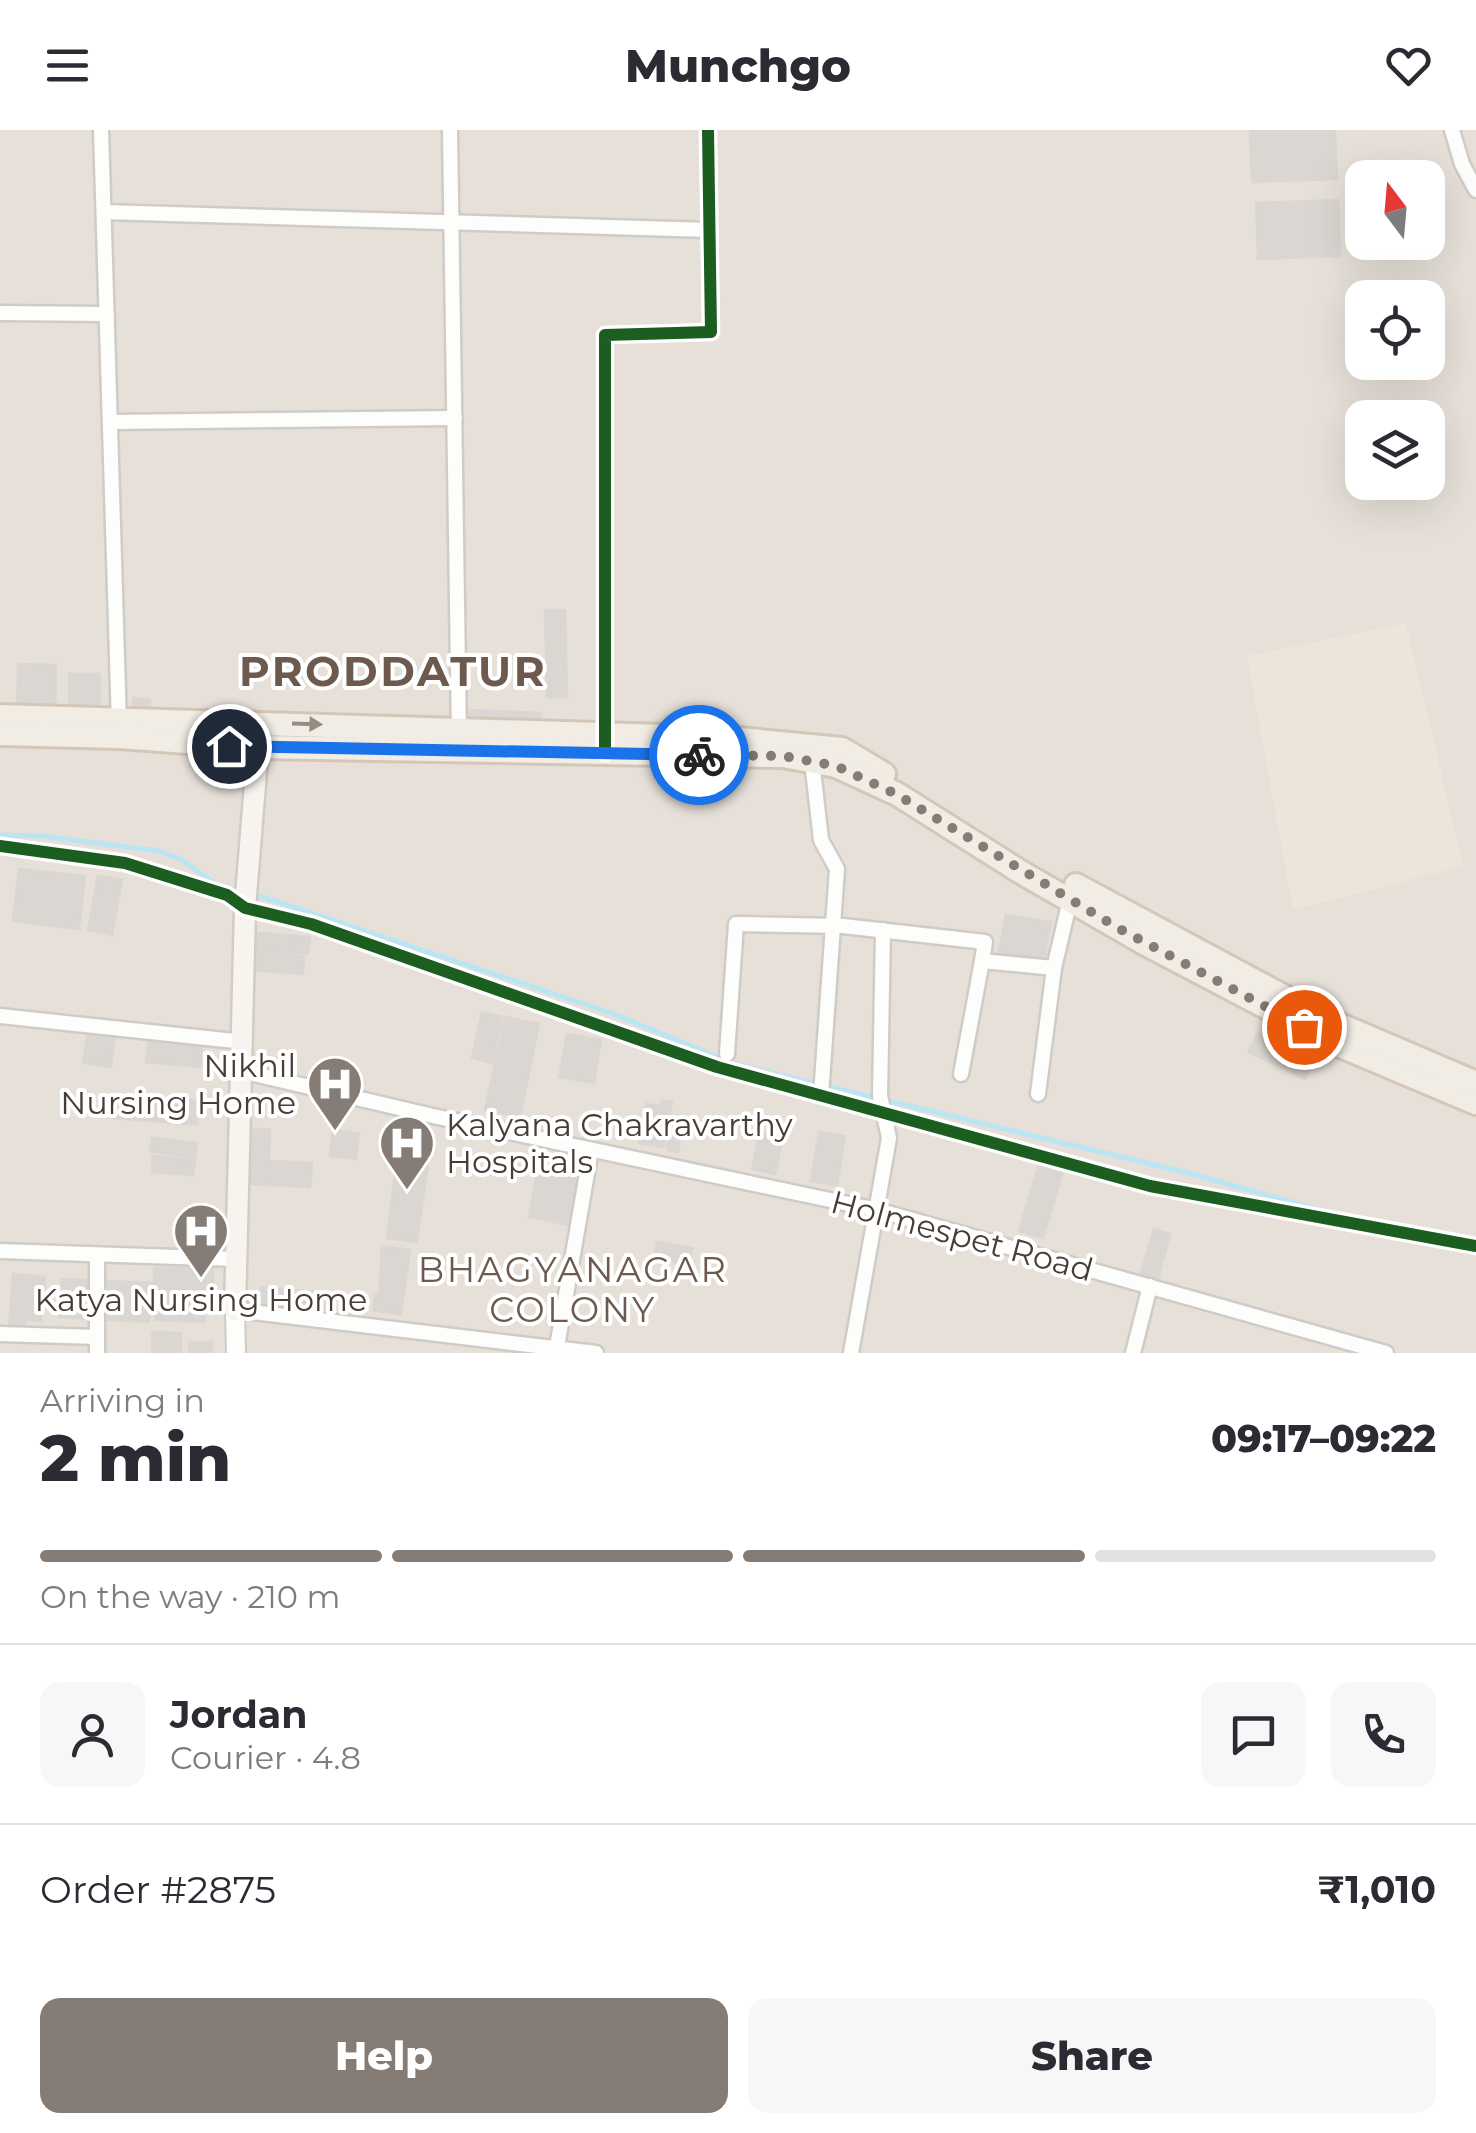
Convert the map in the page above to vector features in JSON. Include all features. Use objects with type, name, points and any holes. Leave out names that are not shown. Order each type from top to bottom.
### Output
[{"type":"main road","points":[[0,716],[258,746],[460,752],[728,738],[842,749],[1100,899],[1324,1018],[1476,1083]]},
{"type":"main road","points":[[0,734],[118,728],[459,728],[783,756],[836,766],[896,794],[1070,900],[1336,1044],[1476,1103]]},
{"type":"main road","points":[[235,1310],[245,908],[258,746]]},
{"type":"street","points":[[101,130],[118,728]]},
{"type":"street","points":[[450,130],[460,752]]},
{"type":"street","points":[[606,743],[605,334],[711,332],[708,130]]},
{"type":"street","points":[[1452,130],[1462,164],[1476,190]]},
{"type":"street","points":[[104,212],[709,230]]},
{"type":"street","points":[[0,313],[108,314]]},
{"type":"street","points":[[111,422],[455,418]]},
{"type":"street","points":[[812,761],[821,840],[837,869],[821,1095]]},
{"type":"street","points":[[0,846],[125,863],[227,894],[245,908],[311,924],[716,1067],[1150,1186],[1476,1246]]},
{"type":"street","points":[[1038,1094],[1054,968],[1070,900]]},
{"type":"street","points":[[727,1054],[736,924],[831,925],[985,942],[961,1074]]},
{"type":"street","points":[[852,1353],[889,1138],[880,1096],[883,930]]},
{"type":"street","points":[[982,961],[1054,968]]},
{"type":"street","points":[[0,1016],[244,1042]]},
{"type":"street","name":"Holmespet Road","points":[[241,1071],[877,1210],[1386,1353]]},
{"type":"street","points":[[557,1347],[591,1150]]},
{"type":"street","points":[[0,1251],[236,1260]]},
{"type":"street","points":[[0,1334],[97,1345],[96,1255]]},
{"type":"street","points":[[1133,1353],[1150,1286]]},
{"type":"street","points":[[236,1353],[235,1310],[596,1353]]},
{"type":"shaded area","points":[[0,130],[1476,130],[1476,1353],[0,1353]]},
{"type":"shaded area","points":[[1406,623],[1463,866],[1293,910],[1247,656]]},
{"type":"building","points":[[1250,130],[1335,130],[1337,179],[1252,182]]},
{"type":"building","points":[[1338,200],[1340,256],[1258,259],[1256,203]]},
{"type":"building","points":[[545,610],[565,610],[567,697],[547,697]]},
{"type":"building","points":[[18,664],[56,665],[55,720],[17,719]]},
{"type":"building","points":[[69,674],[100,674],[100,706],[69,706]]},
{"type":"building","points":[[134,698],[150,700],[148,724],[131,722]]},
{"type":"building","points":[[470,710],[541,713],[541,737],[469,735]]},
{"type":"building","points":[[19,869],[85,876],[79,929],[13,921]]},
{"type":"building","points":[[98,876],[122,880],[112,935],[88,930]]},
{"type":"building","points":[[1006,915],[1051,922],[1044,959],[999,952]]},
{"type":"building","points":[[258,933],[310,937],[308,954],[257,950]]},
{"type":"building","points":[[253,952],[304,957],[303,974],[252,970]]},
{"type":"building","points":[[482,1012],[502,1017],[492,1063],[472,1058]]},
{"type":"building","points":[[505,1017],[539,1024],[520,1117],[485,1110]]},
{"type":"building","points":[[88,1031],[115,1035],[111,1067],[83,1063]]},
{"type":"building","points":[[1258,1033],[1314,1059],[1305,1079],[1249,1052]]},
{"type":"building","points":[[567,1034],[601,1040],[594,1083],[559,1077]]},
{"type":"building","points":[[149,1038],[202,1043],[200,1067],[146,1062]]},
{"type":"building","points":[[105,1094],[199,1101],[197,1125],[103,1117]]},
{"type":"building","points":[[662,1100],[672,1102],[664,1147],[639,1143],[646,1104],[661,1106]]},
{"type":"building","points":[[253,1129],[270,1130],[269,1154],[252,1153]]},
{"type":"building","points":[[333,1130],[359,1133],[356,1159],[330,1156]]},
{"type":"building","points":[[671,1132],[681,1134],[678,1152],[667,1150]]},
{"type":"building","points":[[760,1132],[783,1138],[775,1174],[752,1169]]},
{"type":"building","points":[[819,1132],[845,1136],[837,1185],[811,1181]]},
{"type":"building","points":[[152,1138],[197,1143],[195,1157],[150,1152]]},
{"type":"building","points":[[398,1151],[429,1156],[417,1242],[387,1238]]},
{"type":"building","points":[[251,1155],[269,1156],[269,1161],[312,1163],[310,1187],[250,1184]]},
{"type":"building","points":[[153,1156],[195,1160],[193,1175],[152,1172]]},
{"type":"building","points":[[539,1163],[580,1170],[570,1225],[529,1217]]},
{"type":"building","points":[[1039,1164],[1063,1171],[1043,1238],[1019,1231]]},
{"type":"building","points":[[1154,1229],[1170,1234],[1158,1279],[1141,1274]]},
{"type":"building","points":[[657,1242],[693,1248],[689,1265],[654,1258]]},
{"type":"building","points":[[382,1246],[410,1250],[401,1314],[373,1310],[375,1295],[379,1296]]},
{"type":"building","points":[[154,1268],[213,1268],[213,1289],[154,1289]]},
{"type":"building","points":[[13,1274],[45,1277],[41,1321],[26,1320],[25,1330],[9,1329]]},
{"type":"building","points":[[62,1279],[152,1283],[149,1322],[59,1317]]},
{"type":"building","points":[[260,1287],[328,1293],[326,1309],[259,1302]]},
{"type":"building","points":[[157,1290],[206,1292],[204,1322],[155,1320]]},
{"type":"building","points":[[152,1332],[181,1333],[181,1353],[152,1353]]},
{"type":"building","points":[[189,1342],[212,1342],[212,1353],[189,1353]]},
{"type":"waterway","points":[[0,835],[42,836],[159,851],[182,860],[218,886],[241,891]]},
{"type":"waterway","points":[[251,893],[614,1014],[735,1064],[1188,1173],[1332,1213]]},
{"type":"cycle path","points":[[605,753],[605,335],[711,332],[708,130]]},
{"type":"cycle path","points":[[0,846],[125,863],[227,895],[245,908],[311,924],[717,1067],[1150,1186],[1476,1246]]},
{"type":"way so far","points":[[699,755],[783,756],[836,766],[896,794],[1118,928],[1304,1027]]},
{"type":"place","name":"Nikhil Nursing Home","points":[[335,1133]]},
{"type":"place","name":"Kalyana Chakravarthy Hospitals","points":[[407,1192]]},
{"type":"place","name":"Katya Nursing Home","points":[[201,1280]]},
{"type":"district","name":"PRODDATUR","points":[[393,671]]},
{"type":"district","name":"BHAGYANAGAR COLONY","points":[[573,1290]]},
{"type":"route","points":[[229,746],[699,755]]}]
